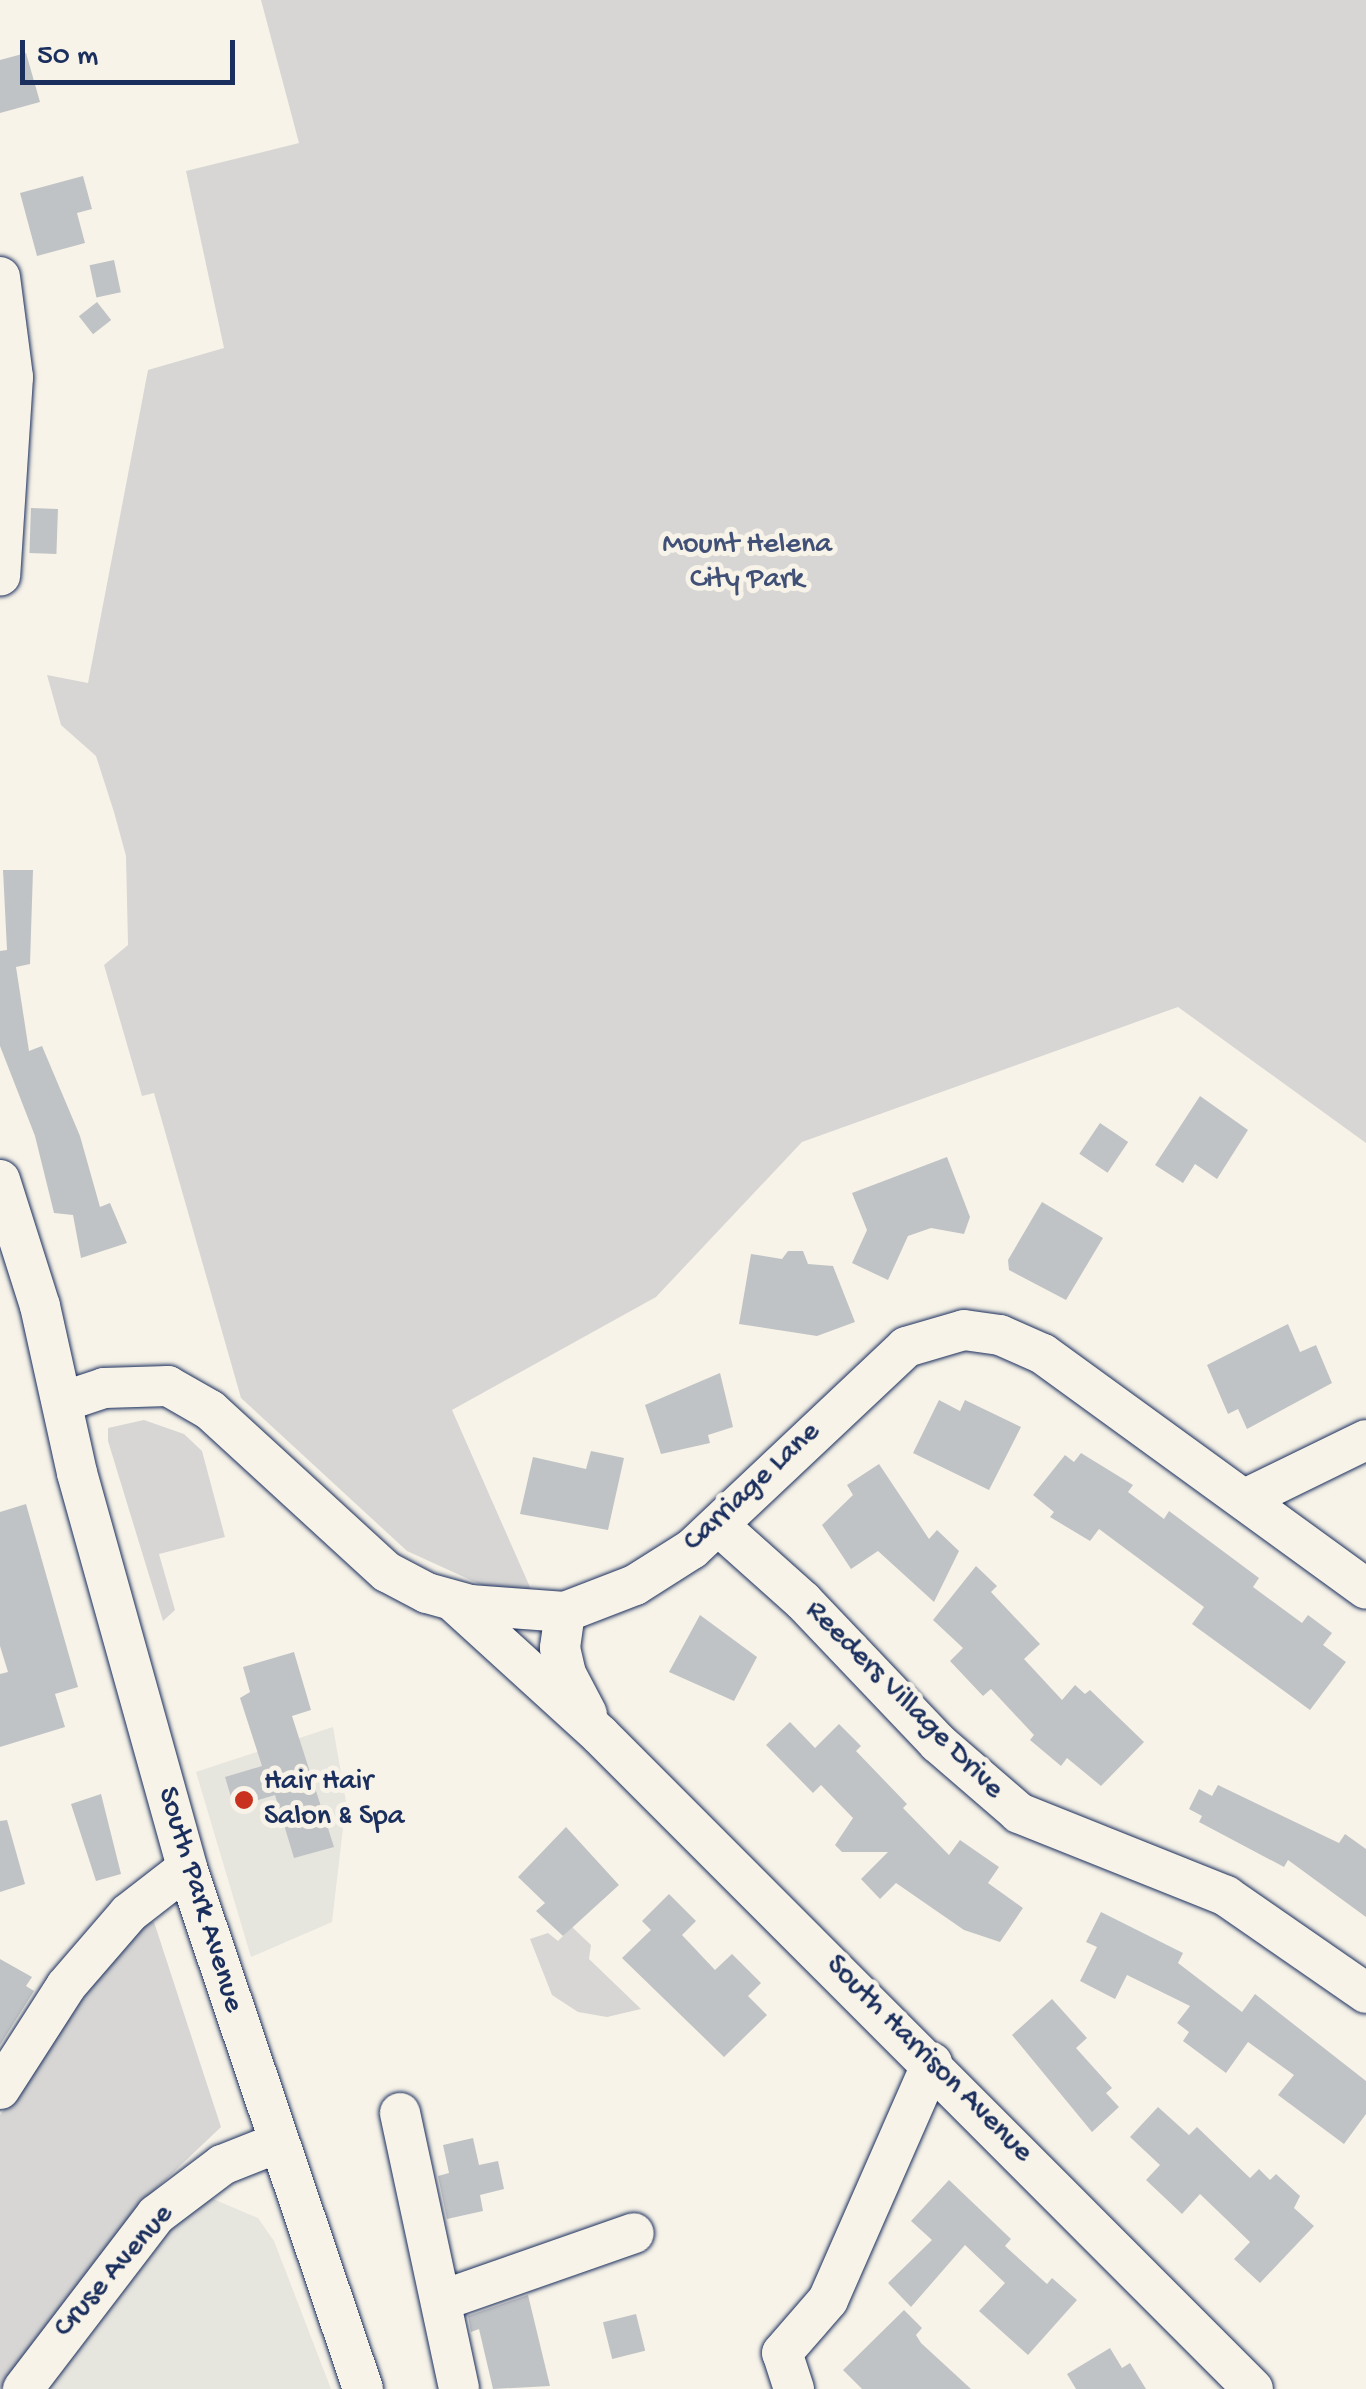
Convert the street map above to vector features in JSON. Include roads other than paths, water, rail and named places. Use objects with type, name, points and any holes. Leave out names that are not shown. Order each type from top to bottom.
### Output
[{"type":"street","points":[[0,277],[13,376],[0,576]]},
{"type":"street","name":"South Park Avenue","points":[[0,1180],[40,1306],[186,1868],[275,2144],[363,2389]]},
{"type":"street","name":"Carriage Lane","points":[[62,1402],[104,1388],[168,1386],[210,1410],[375,1563],[452,1600],[565,1612],[635,1585],[718,1525],[872,1373],[906,1347],[964,1330],[1020,1341],[1044,1354],[1247,1498],[1366,1589]]},
{"type":"street","points":[[1247,1498],[1366,1440]]},
{"type":"street","name":"Reeders Village Drive","points":[[718,1525],[803,1602],[938,1744],[1019,1813],[1226,1896],[1366,1993]]},
{"type":"street","name":"South Harrison Avenue","points":[[452,1600],[600,1735],[932,2063],[1253,2389]]},
{"type":"street","name":"South Harrison Avenue","points":[[565,1612],[566,1674],[600,1735]]},
{"type":"street","points":[[0,2089],[66,1986],[130,1913],[186,1868]]},
{"type":"street","points":[[788,2371],[828,2300],[932,2063]]},
{"type":"street","points":[[400,2113],[459,2389]]},
{"type":"street","name":"Cruse Avenue","points":[[23,2389],[156,2215],[222,2164],[275,2144]]},
{"type":"street","points":[[442,2300],[634,2232]]},
{"type":"place","name":"Hair Hair Salon & Spa","points":[[244,1800]]},
{"type":"park label","name":"Mount Helena City Park","points":[[747,563]]}]
